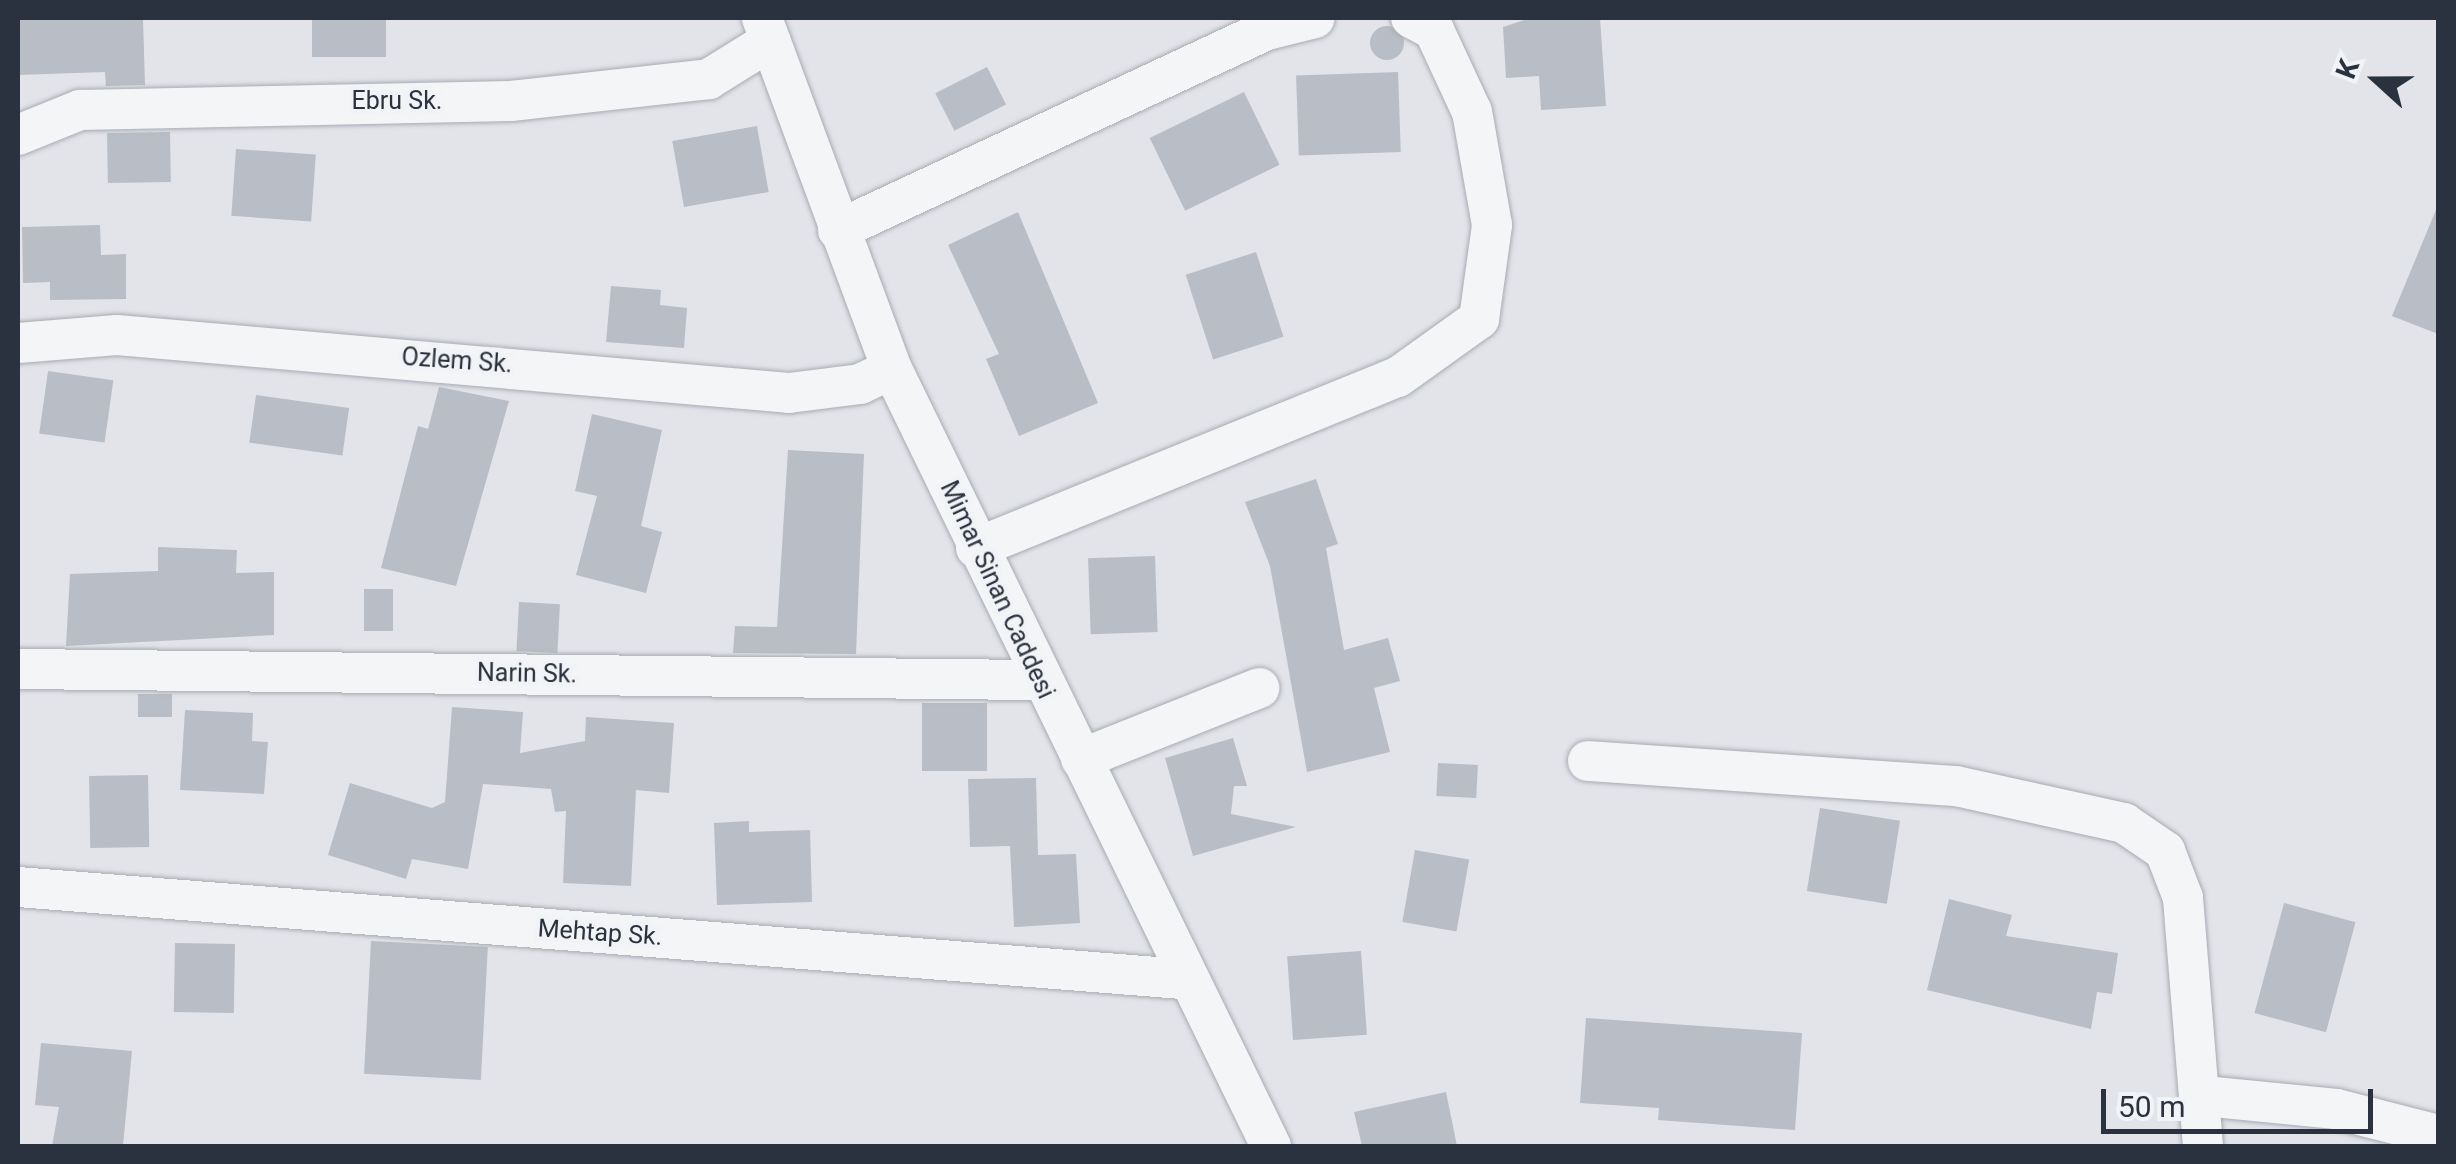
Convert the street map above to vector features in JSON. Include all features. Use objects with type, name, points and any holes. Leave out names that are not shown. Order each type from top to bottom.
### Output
[{"type":"street","points":[[838,230],[1267,30],[1315,18]]},
{"type":"street","points":[[976,548],[1398,377],[1479,320],[1492,225],[1472,112],[1434,30],[1411,18]]},
{"type":"street","name":"Mimar Sinan Caddesi","points":[[766,29],[892,369],[1036,680],[1082,759],[1183,979],[1270,1146]]},
{"type":"street","name":"Ebru Sk.","points":[[18,135],[80,110],[511,101],[709,79],[766,29]]},
{"type":"street","name":"Ozlem Sk.","points":[[18,343],[117,335],[789,393],[860,384],[892,369]]},
{"type":"street","name":"Narin Sk.","points":[[18,669],[1036,680]]},
{"type":"street","points":[[1082,759],[1259,688]]},
{"type":"street","points":[[1588,761],[1956,786],[2124,824],[2166,851],[2184,898],[2204,1096],[2203,1146]]},
{"type":"street","name":"Mehtap Sk.","points":[[18,887],[1183,979]]},
{"type":"street","points":[[2204,1096],[2336,1109],[2438,1136]]},
{"type":"building","points":[[18,18],[143,18],[145,85],[106,86],[105,72],[18,75]]},
{"type":"building","points":[[312,18],[386,18],[386,57],[312,57]]},
{"type":"building","points":[[1531,18],[1600,18],[1606,106],[1541,110],[1539,76],[1506,78],[1503,27]]},
{"type":"building","points":[[1387,26],[1399,31],[1404,43],[1399,55],[1387,60],[1375,55],[1370,43],[1375,31]]},
{"type":"building","points":[[987,67],[1006,104],[954,131],[935,93]]},
{"type":"building","points":[[1398,72],[1401,152],[1299,156],[1296,76]]},
{"type":"building","points":[[1244,92],[1280,165],[1185,211],[1150,138]]},
{"type":"building","points":[[757,126],[769,192],[684,207],[672,141]]},
{"type":"building","points":[[170,132],[171,182],[108,183],[107,133]]},
{"type":"building","points":[[236,149],[316,155],[311,221],[231,216]]},
{"type":"building","points":[[2438,205],[2438,334],[2392,316]]},
{"type":"building","points":[[1018,212],[1098,403],[1019,436],[986,359],[999,354],[948,245]]},
{"type":"building","points":[[100,225],[101,255],[126,254],[126,299],[50,300],[50,282],[23,283],[22,227]]},
{"type":"building","points":[[1256,252],[1284,337],[1213,360],[1186,275]]},
{"type":"building","points":[[611,286],[661,290],[660,305],[687,308],[684,348],[606,342]]},
{"type":"building","points":[[48,371],[113,380],[105,443],[39,433]]},
{"type":"building","points":[[439,387],[509,401],[456,586],[381,568],[418,426],[428,429]]},
{"type":"building","points":[[256,395],[349,408],[342,456],[249,443]]},
{"type":"building","points":[[592,414],[662,430],[641,526],[662,532],[646,593],[576,575],[597,496],[575,491]]},
{"type":"building","points":[[788,450],[864,454],[856,654],[733,653],[735,626],[777,627]]},
{"type":"building","points":[[1316,479],[1338,544],[1326,548],[1344,650],[1388,638],[1400,681],[1374,688],[1390,752],[1307,772],[1270,566],[1245,502]]},
{"type":"building","points":[[158,547],[237,550],[236,573],[274,572],[274,635],[66,646],[70,574],[158,571]]},
{"type":"building","points":[[1155,556],[1158,632],[1091,634],[1088,558]]},
{"type":"building","points":[[364,589],[393,589],[393,631],[364,631]]},
{"type":"building","points":[[519,602],[560,604],[557,653],[516,651]]},
{"type":"building","points":[[138,694],[172,694],[172,717],[138,717]]},
{"type":"building","points":[[922,703],[987,703],[987,771],[922,771]]},
{"type":"building","points":[[452,707],[523,712],[520,753],[585,741],[586,717],[674,723],[669,793],[636,790],[631,886],[563,883],[566,811],[555,812],[551,789],[483,784],[468,869],[412,859],[406,879],[328,855],[350,783],[432,808],[445,802]]},
{"type":"building","points":[[185,710],[253,713],[252,741],[268,742],[264,794],[180,790]]},
{"type":"building","points":[[1233,738],[1247,786],[1234,786],[1231,814],[1296,827],[1193,856],[1165,758]]},
{"type":"building","points":[[1438,763],[1478,765],[1476,798],[1436,796]]},
{"type":"building","points":[[148,775],[149,847],[90,848],[89,776]]},
{"type":"building","points":[[1036,778],[1038,855],[1076,854],[1080,923],[1014,927],[1010,846],[970,847],[968,779]]},
{"type":"building","points":[[1820,808],[1900,821],[1887,904],[1807,891]]},
{"type":"building","points":[[749,821],[749,832],[810,830],[812,902],[717,905],[714,823]]},
{"type":"building","points":[[1415,850],[1469,860],[1456,931],[1402,922]]},
{"type":"building","points":[[1949,899],[2012,915],[2006,936],[2118,953],[2112,994],[2097,992],[2091,1029],[1927,990]]},
{"type":"building","points":[[2284,903],[2355,922],[2326,1032],[2254,1013]]},
{"type":"building","points":[[371,941],[488,947],[481,1080],[364,1074]]},
{"type":"building","points":[[175,943],[235,944],[234,1013],[174,1012]]},
{"type":"building","points":[[1361,951],[1367,1035],[1293,1040],[1287,956]]},
{"type":"building","points":[[1586,1018],[1802,1033],[1795,1130],[1658,1120],[1659,1108],[1580,1103]]},
{"type":"building","points":[[41,1043],[132,1051],[123,1146],[52,1146],[59,1107],[35,1105]]},
{"type":"building","points":[[1446,1092],[1457,1146],[1362,1146],[1354,1112]]}]
